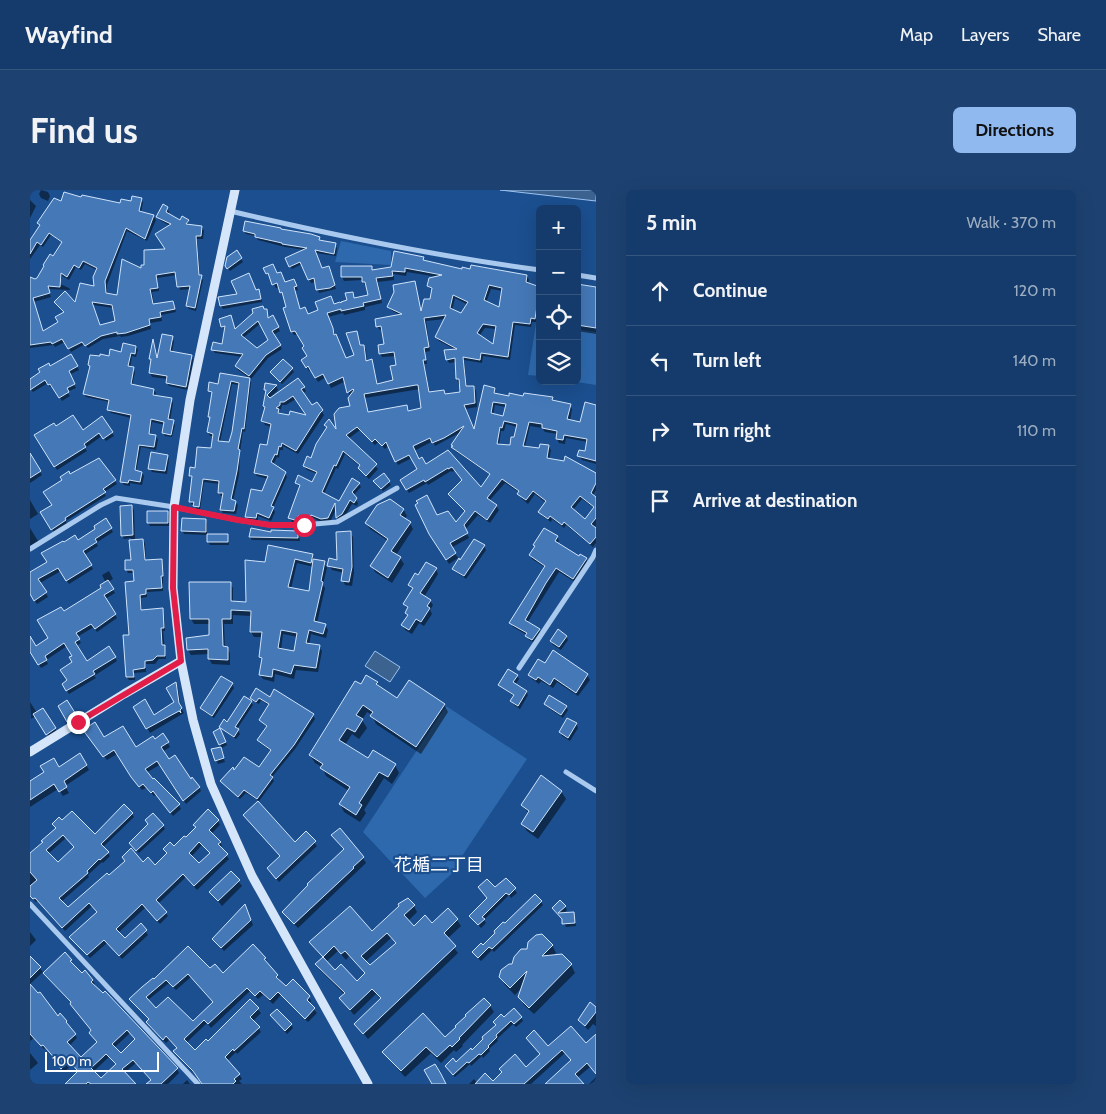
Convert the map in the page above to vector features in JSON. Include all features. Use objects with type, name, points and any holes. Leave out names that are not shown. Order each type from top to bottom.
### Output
[{"type":"street","points":[[235,190],[190,400],[174,507],[173,588],[181,661],[193,720],[214,792],[252,876],[368,1084]]},
{"type":"street","points":[[230,211],[433,253],[536,269]]},
{"type":"street","points":[[581,276],[596,278]]},
{"type":"street","points":[[30,549],[101,505],[116,498],[270,525],[304,525],[337,522],[397,488]]},
{"type":"street","points":[[519,668],[593,558],[596,550]]},
{"type":"street","points":[[30,752],[181,661]]},
{"type":"street","points":[[566,772],[596,791]]},
{"type":"street","points":[[30,904],[198,1084]]},
{"type":"shaded area","points":[[500,190],[596,190],[596,201]]},
{"type":"shaded area","points":[[341,241],[391,251],[391,265],[335,262]]},
{"type":"shaded area","points":[[536,323],[536,376],[528,375]]},
{"type":"shaded area","points":[[581,330],[596,332],[596,385],[581,383]]},
{"type":"shaded area","points":[[375,651],[400,667],[390,682],[365,666]]},
{"type":"shaded area","points":[[446,706],[527,759],[462,856],[455,861],[459,867],[425,898],[363,832]]},
{"type":"building","points":[[64,192],[81,197],[82,195],[120,203],[121,199],[131,201],[132,196],[142,198],[139,211],[154,215],[145,239],[126,228],[105,281],[106,293],[117,295],[122,259],[141,268],[141,265],[144,265],[144,250],[165,249],[155,234],[171,224],[156,217],[163,204],[168,207],[166,212],[180,220],[182,216],[189,220],[186,224],[202,226],[201,236],[196,236],[199,275],[202,275],[195,308],[186,306],[190,286],[177,287],[175,272],[156,275],[158,288],[150,289],[153,304],[173,301],[175,309],[160,312],[161,317],[149,319],[150,325],[126,333],[117,334],[117,332],[101,336],[85,346],[82,342],[68,349],[62,339],[52,344],[51,342],[30,345],[30,277],[37,278],[50,254],[53,256],[62,242],[49,233],[41,245],[37,242],[30,254],[30,240],[40,225],[37,223],[54,198],[61,201]],"holes":[[[83,261],[97,268],[93,277],[94,286],[80,283],[75,302],[65,291],[54,302],[64,312],[55,317],[58,322],[43,331],[33,298],[50,293],[48,286],[60,287],[61,273],[67,277],[74,265],[79,268]],[[92,302],[112,305],[115,321],[100,325]]]},
{"type":"building","points":[[245,221],[311,234],[320,237],[319,240],[336,243],[334,254],[315,250],[322,268],[329,266],[335,285],[330,288],[316,290],[314,278],[308,280],[300,262],[289,267],[285,258],[307,248],[255,237],[255,234],[243,231]]},
{"type":"building","points":[[237,250],[242,258],[227,269],[225,266],[227,257]]},
{"type":"building","points":[[394,251],[424,257],[423,260],[462,269],[462,267],[470,269],[471,265],[527,275],[526,282],[536,286],[535,319],[531,318],[530,324],[513,322],[508,357],[481,353],[480,360],[463,357],[466,386],[474,386],[475,403],[464,405],[474,429],[484,385],[495,388],[494,393],[509,396],[509,393],[523,396],[524,393],[553,397],[552,400],[571,404],[567,419],[580,422],[585,402],[596,405],[596,461],[577,456],[579,450],[585,451],[587,439],[564,435],[563,440],[556,439],[557,431],[542,428],[542,424],[529,422],[523,446],[539,448],[540,444],[549,445],[547,458],[564,461],[565,456],[596,473],[596,483],[591,493],[596,497],[596,518],[591,524],[596,528],[596,537],[590,544],[564,522],[562,525],[550,516],[548,519],[538,512],[546,501],[533,491],[526,500],[517,494],[519,491],[502,479],[487,498],[497,505],[487,520],[475,511],[464,525],[468,533],[450,543],[456,553],[446,560],[429,534],[415,505],[418,503],[416,501],[427,495],[437,515],[448,511],[456,522],[465,511],[448,494],[462,480],[452,467],[406,490],[400,480],[417,469],[409,455],[395,462],[386,442],[382,446],[375,439],[372,442],[357,427],[346,435],[377,464],[366,476],[358,468],[360,465],[343,451],[336,466],[334,465],[322,492],[339,501],[352,478],[360,483],[352,492],[357,498],[354,503],[350,500],[342,514],[336,518],[335,503],[328,518],[321,519],[311,515],[309,520],[298,516],[298,521],[288,518],[300,485],[295,483],[298,475],[312,482],[317,472],[303,466],[307,456],[311,458],[316,444],[327,427],[324,425],[329,419],[336,429],[334,414],[339,408],[350,406],[348,398],[354,390],[347,393],[343,377],[328,384],[323,374],[315,378],[308,366],[306,368],[301,360],[307,356],[302,348],[304,346],[295,331],[291,332],[283,308],[286,307],[282,292],[280,293],[277,283],[272,285],[268,273],[266,274],[263,268],[273,264],[277,273],[281,272],[285,282],[294,279],[297,286],[294,287],[300,309],[305,307],[308,314],[318,310],[315,302],[331,296],[334,304],[347,300],[345,293],[353,292],[354,298],[368,295],[365,282],[362,282],[362,277],[341,277],[341,266],[372,266],[372,270],[391,267]],"holes":[[[405,268],[442,275],[429,278],[427,286],[432,288],[430,299],[424,299],[421,311],[415,281],[393,285],[394,292],[387,307],[402,314],[375,319],[376,327],[381,326],[384,344],[378,345],[379,354],[394,352],[396,365],[390,366],[393,380],[377,384],[372,359],[366,361],[364,345],[360,345],[357,331],[346,333],[354,355],[346,358],[336,334],[334,335],[327,313],[364,306],[363,303],[381,299],[376,278],[393,276],[392,271],[405,272]],[[489,285],[502,288],[499,307],[484,300]],[[453,295],[468,302],[461,313],[450,308]],[[446,315],[435,337],[457,349],[444,350],[446,360],[455,358],[456,379],[459,379],[460,392],[445,394],[444,390],[429,392],[423,360],[426,360],[424,348],[429,347],[424,318]],[[483,324],[496,326],[493,344],[477,333]],[[418,385],[421,408],[408,411],[407,405],[368,412],[364,394]],[[493,402],[506,404],[503,416],[491,413]],[[504,421],[517,424],[514,437],[511,437],[510,445],[497,444],[500,427],[502,428]],[[464,426],[451,447],[490,474],[481,487],[448,450],[426,464],[422,457],[419,459],[413,446],[430,438],[432,443]],[[580,496],[594,507],[585,519],[571,507]]]},
{"type":"building","points":[[249,273],[256,290],[259,289],[261,299],[220,306],[218,297],[237,294],[231,281]]},
{"type":"building","points":[[581,285],[596,287],[596,328],[581,326]]},
{"type":"building","points":[[263,306],[264,309],[267,309],[268,318],[273,315],[279,327],[272,331],[281,345],[266,355],[249,376],[235,366],[243,354],[211,350],[213,342],[222,344],[225,326],[221,327],[219,319],[231,315],[235,329],[253,313],[252,309]],"holes":[[[258,321],[268,340],[257,348],[241,335]]]},
{"type":"building","points":[[162,334],[173,336],[170,351],[192,355],[186,387],[166,383],[167,376],[149,373],[151,359],[149,359],[153,339],[157,358]]},
{"type":"building","points":[[123,343],[136,346],[135,354],[131,353],[128,366],[134,367],[131,384],[154,389],[153,395],[172,398],[168,419],[174,420],[171,435],[162,433],[164,422],[151,419],[149,434],[156,435],[154,447],[139,445],[135,470],[142,472],[140,482],[129,480],[128,483],[120,482],[131,415],[107,410],[109,400],[83,394],[90,366],[88,365],[90,355],[100,356],[100,354],[109,356],[110,349],[121,352]]},
{"type":"building","points":[[71,354],[78,366],[69,371],[75,384],[67,388],[69,392],[59,398],[45,380],[30,390],[30,379],[40,372],[38,369],[49,363],[50,366]]},
{"type":"building","points":[[283,359],[293,368],[280,382],[270,372]]},
{"type":"building","points":[[220,373],[250,378],[244,429],[242,428],[238,449],[240,450],[231,499],[236,501],[234,511],[220,510],[223,493],[218,493],[219,481],[203,479],[199,507],[193,506],[194,502],[189,502],[192,476],[189,476],[190,467],[195,468],[197,447],[211,448],[213,434],[207,432],[212,392],[208,391],[209,382],[218,384]],"holes":[[[231,381],[239,383],[229,442],[218,441]]]},
{"type":"building","points":[[298,378],[305,387],[301,389],[312,405],[317,402],[323,410],[296,451],[282,443],[281,447],[279,446],[277,455],[275,454],[271,462],[286,472],[271,506],[274,507],[269,518],[257,513],[256,518],[245,517],[251,489],[262,491],[268,476],[254,473],[260,444],[267,445],[271,424],[261,421],[265,407],[263,406],[266,390],[264,390],[265,383],[277,385],[267,395],[270,398]],"holes":[[[293,396],[306,415],[290,411],[289,415],[278,413],[279,409],[276,408],[280,405],[280,402],[284,402]]]},
{"type":"building","points":[[73,415],[83,430],[102,416],[113,432],[103,439],[99,433],[84,444],[86,447],[54,467],[34,435],[54,423],[56,426]]},
{"type":"building","points":[[151,452],[168,455],[165,471],[148,469]]},
{"type":"building","points":[[30,453],[41,471],[30,478]]},
{"type":"building","points":[[99,458],[116,480],[103,489],[106,492],[65,518],[66,520],[51,530],[40,512],[52,505],[43,492],[62,480],[60,477],[69,471],[70,474]]},
{"type":"building","points":[[384,473],[390,481],[381,489],[373,481]]},
{"type":"building","points":[[390,499],[404,509],[400,515],[411,522],[391,551],[401,557],[388,578],[370,566],[388,539],[365,523],[377,505]]},
{"type":"building","points":[[132,505],[133,535],[121,536],[120,506]]},
{"type":"building","points":[[147,511],[168,511],[168,523],[147,523]]},
{"type":"building","points":[[106,518],[112,528],[95,539],[97,542],[83,551],[92,565],[66,581],[58,568],[38,579],[47,592],[34,601],[30,594],[30,572],[47,562],[41,553],[75,535],[78,540],[95,529],[94,526]]},
{"type":"building","points":[[182,518],[206,519],[206,532],[181,531]]},
{"type":"building","points":[[251,528],[271,532],[271,530],[298,531],[298,538],[249,537]]},
{"type":"building","points":[[544,528],[558,536],[555,541],[579,556],[580,554],[587,558],[573,579],[556,568],[525,620],[540,629],[532,640],[525,636],[527,633],[509,623],[545,566],[529,555]]},
{"type":"building","points":[[351,531],[352,567],[349,582],[341,581],[343,569],[327,566],[329,558],[337,560],[336,532]]},
{"type":"building","points":[[207,534],[228,534],[228,542],[207,542]]},
{"type":"building","points":[[143,539],[145,560],[162,559],[163,576],[161,576],[162,588],[146,589],[146,594],[140,595],[141,610],[163,608],[164,628],[161,628],[162,645],[165,645],[165,656],[157,656],[153,660],[145,661],[145,668],[133,670],[134,677],[126,677],[123,635],[129,635],[125,582],[134,581],[133,570],[125,570],[125,560],[131,560],[129,540]]},
{"type":"building","points":[[474,539],[485,545],[464,576],[452,569]]},
{"type":"building","points":[[268,545],[313,554],[311,563],[295,559],[288,587],[309,591],[313,559],[325,561],[321,581],[323,582],[314,621],[326,624],[323,634],[309,630],[306,643],[320,645],[316,668],[294,665],[291,674],[273,669],[272,677],[259,675],[262,658],[259,657],[262,632],[250,632],[251,611],[231,610],[231,619],[222,619],[223,646],[228,647],[228,660],[208,659],[208,649],[187,650],[186,638],[209,635],[209,619],[190,619],[189,582],[231,582],[231,601],[246,602],[245,560],[265,562]],"holes":[[[281,630],[297,633],[294,651],[278,648]]]},
{"type":"building","points":[[426,562],[437,568],[420,593],[431,600],[427,606],[430,608],[421,622],[416,619],[409,630],[401,625],[408,615],[405,613],[408,607],[403,604],[413,588],[408,585],[415,573],[418,575]]},
{"type":"building","points":[[108,580],[114,589],[104,595],[116,614],[95,629],[91,624],[76,633],[80,639],[75,642],[87,661],[109,646],[116,657],[93,671],[95,674],[66,691],[62,684],[67,680],[60,670],[72,662],[69,657],[72,656],[64,643],[45,656],[47,660],[38,665],[30,652],[30,636],[36,646],[48,638],[37,620],[61,607],[64,611],[101,588],[100,585]]},
{"type":"building","points":[[558,629],[567,636],[559,647],[550,641]]},
{"type":"building","points":[[553,650],[588,674],[576,693],[554,678],[550,685],[538,677],[536,680],[528,675],[538,659],[545,663]]},
{"type":"building","points":[[508,669],[518,675],[513,682],[527,691],[518,706],[510,701],[514,695],[498,685]]},
{"type":"building","points":[[366,675],[378,682],[376,684],[397,698],[409,680],[445,704],[416,747],[370,716],[373,712],[363,705],[356,715],[363,719],[355,732],[347,728],[339,740],[368,758],[373,750],[396,764],[388,777],[379,772],[359,803],[362,805],[356,815],[339,804],[350,787],[320,768],[323,764],[309,755],[355,681],[361,684]]},
{"type":"building","points":[[221,676],[233,683],[212,716],[200,708]]},
{"type":"building","points":[[176,682],[179,703],[182,708],[180,710],[181,713],[179,711],[146,729],[133,707],[145,699],[154,715],[174,702],[166,688]]},
{"type":"building","points":[[256,688],[270,697],[274,689],[314,714],[294,745],[270,775],[273,777],[257,799],[244,790],[238,797],[220,781],[233,767],[234,770],[244,757],[259,767],[271,750],[257,740],[267,726],[259,720],[269,704],[259,698],[256,702],[250,698]]},
{"type":"building","points":[[549,695],[567,706],[561,715],[544,704]]},
{"type":"building","points":[[244,696],[252,701],[235,727],[239,729],[234,737],[219,727],[224,719],[227,722]]},
{"type":"building","points":[[67,700],[77,716],[67,722],[58,706]]},
{"type":"building","points":[[43,708],[56,728],[46,735],[33,714]]},
{"type":"building","points":[[567,718],[577,723],[568,738],[559,732]]},
{"type":"building","points":[[95,722],[104,737],[123,726],[136,747],[153,736],[155,739],[163,733],[169,742],[161,747],[169,759],[175,755],[191,779],[192,777],[200,787],[183,801],[157,761],[145,769],[180,804],[170,813],[153,791],[151,793],[143,784],[139,787],[114,750],[103,757],[83,730]]},
{"type":"building","points":[[220,728],[226,742],[219,745],[213,732]]},
{"type":"building","points":[[221,747],[224,758],[215,761],[211,749]]},
{"type":"building","points":[[80,753],[87,765],[64,781],[67,787],[59,792],[54,784],[30,800],[30,781],[44,772],[40,766],[54,758],[59,767]]},
{"type":"building","points":[[541,775],[562,791],[533,832],[521,824],[529,811],[521,805]]},
{"type":"building","points":[[258,801],[295,842],[306,831],[316,841],[276,879],[267,868],[280,856],[243,815]]},
{"type":"building","points":[[124,804],[133,813],[101,844],[109,852],[99,859],[87,871],[88,873],[59,898],[68,907],[107,873],[109,875],[125,861],[122,857],[131,848],[143,862],[148,857],[155,865],[167,853],[163,849],[170,842],[174,846],[184,836],[186,837],[196,827],[193,825],[208,809],[219,820],[209,830],[221,842],[218,844],[228,854],[194,886],[183,874],[156,900],[167,912],[157,921],[142,904],[116,929],[125,938],[141,923],[147,930],[119,956],[104,940],[87,955],[69,937],[97,912],[89,903],[62,928],[35,898],[33,899],[30,896],[30,886],[37,880],[30,872],[30,853],[56,828],[52,824],[59,817],[62,820],[72,811],[95,834]],"holes":[[[63,835],[74,847],[58,862],[46,850]],[[199,842],[210,853],[199,863],[189,853]]]},
{"type":"building","points":[[153,813],[164,825],[136,851],[129,843],[148,824],[145,820]]},
{"type":"building","points":[[340,828],[364,857],[294,924],[282,912],[307,884],[344,849],[331,835]]},
{"type":"building","points":[[231,871],[240,880],[218,901],[209,892]]},
{"type":"building","points":[[506,878],[516,888],[509,895],[506,893],[482,917],[485,919],[478,925],[469,916],[487,898],[478,887],[487,879],[495,887]]},
{"type":"building","points":[[535,894],[542,901],[492,949],[489,947],[478,958],[472,952],[481,943],[483,945],[503,922],[505,923]]},
{"type":"building","points":[[408,898],[415,905],[404,915],[414,926],[425,915],[432,923],[448,908],[458,919],[444,933],[456,946],[363,1034],[354,1024],[381,998],[372,989],[350,1010],[339,998],[345,993],[315,964],[323,957],[309,942],[350,906],[372,931],[399,906],[398,904]],"holes":[[[387,933],[396,943],[370,965],[361,956]],[[334,946],[341,954],[345,951],[365,973],[357,981],[341,964],[335,970],[323,957]]]},
{"type":"building","points":[[560,900],[566,906],[558,913],[574,912],[575,923],[562,924],[562,919],[552,908]]},
{"type":"building","points":[[245,904],[251,920],[221,948],[212,939]]},
{"type":"building","points":[[542,934],[553,945],[542,956],[562,954],[572,964],[529,1008],[518,997],[527,971],[510,988],[499,977],[501,970],[512,964],[514,957],[521,949],[527,949],[528,942],[536,935]]},
{"type":"building","points":[[253,944],[278,975],[276,977],[286,986],[293,979],[310,996],[307,1000],[315,1008],[305,1019],[278,992],[270,1000],[260,991],[255,996],[247,988],[208,1024],[204,1020],[184,1039],[195,1050],[206,1039],[208,1041],[250,999],[259,1008],[250,1017],[260,1027],[225,1057],[240,1074],[234,1079],[236,1081],[233,1084],[202,1084],[193,1071],[173,1051],[177,1048],[166,1036],[163,1040],[146,1022],[149,1019],[129,999],[154,979],[188,946],[210,968],[215,964],[223,973]],"holes":[[[188,974],[213,1002],[193,1021],[168,997],[156,1008],[146,997],[166,980],[173,987]]]},
{"type":"building","points":[[65,952],[72,960],[70,961],[82,973],[85,970],[93,980],[91,982],[103,993],[105,991],[178,1068],[161,1084],[146,1084],[151,1080],[133,1060],[122,1069],[136,1084],[91,1084],[88,1082],[86,1084],[65,1084],[78,1071],[69,1061],[61,1069],[56,1063],[57,1061],[43,1045],[41,1046],[30,1034],[30,984],[38,993],[40,992],[58,1016],[60,1013],[67,1021],[76,1034],[67,1042],[81,1057],[97,1042],[89,1033],[91,1030],[70,1004],[71,1002],[43,973]],"holes":[[[127,1030],[135,1039],[121,1053],[112,1044]],[[106,1054],[116,1064],[101,1078],[91,1068]]]},
{"type":"building","points":[[30,956],[41,967],[30,978]]},
{"type":"building","points":[[484,998],[491,1005],[452,1047],[450,1045],[437,1057],[426,1047],[401,1071],[382,1052],[423,1013],[445,1037]]},
{"type":"building","points":[[590,1002],[596,1007],[596,1012],[585,1026],[578,1020]]},
{"type":"building","points":[[514,1008],[522,1017],[514,1024],[511,1021],[496,1035],[497,1037],[481,1055],[479,1054],[469,1063],[467,1062],[453,1075],[445,1066],[453,1058],[456,1062],[471,1048],[472,1050],[483,1039],[482,1037],[496,1025],[493,1022],[501,1014],[504,1017]]},
{"type":"building","points":[[277,1009],[292,1024],[285,1031],[270,1015]]},
{"type":"building","points":[[571,1026],[586,1043],[596,1034],[596,1074],[587,1063],[575,1074],[584,1084],[545,1084],[571,1060],[562,1050],[524,1084],[475,1084],[485,1073],[493,1081],[502,1072],[499,1069],[515,1054],[526,1067],[540,1054],[526,1038],[534,1030],[548,1046]]},
{"type":"building","points":[[435,1064],[446,1084],[432,1084],[424,1070]]},
{"type":"district","name":"花楯二丁目","points":[[439,865]]},
{"type":"route","points":[[78,722],[181,661],[173,588],[174,507],[270,525],[304,525]]}]
